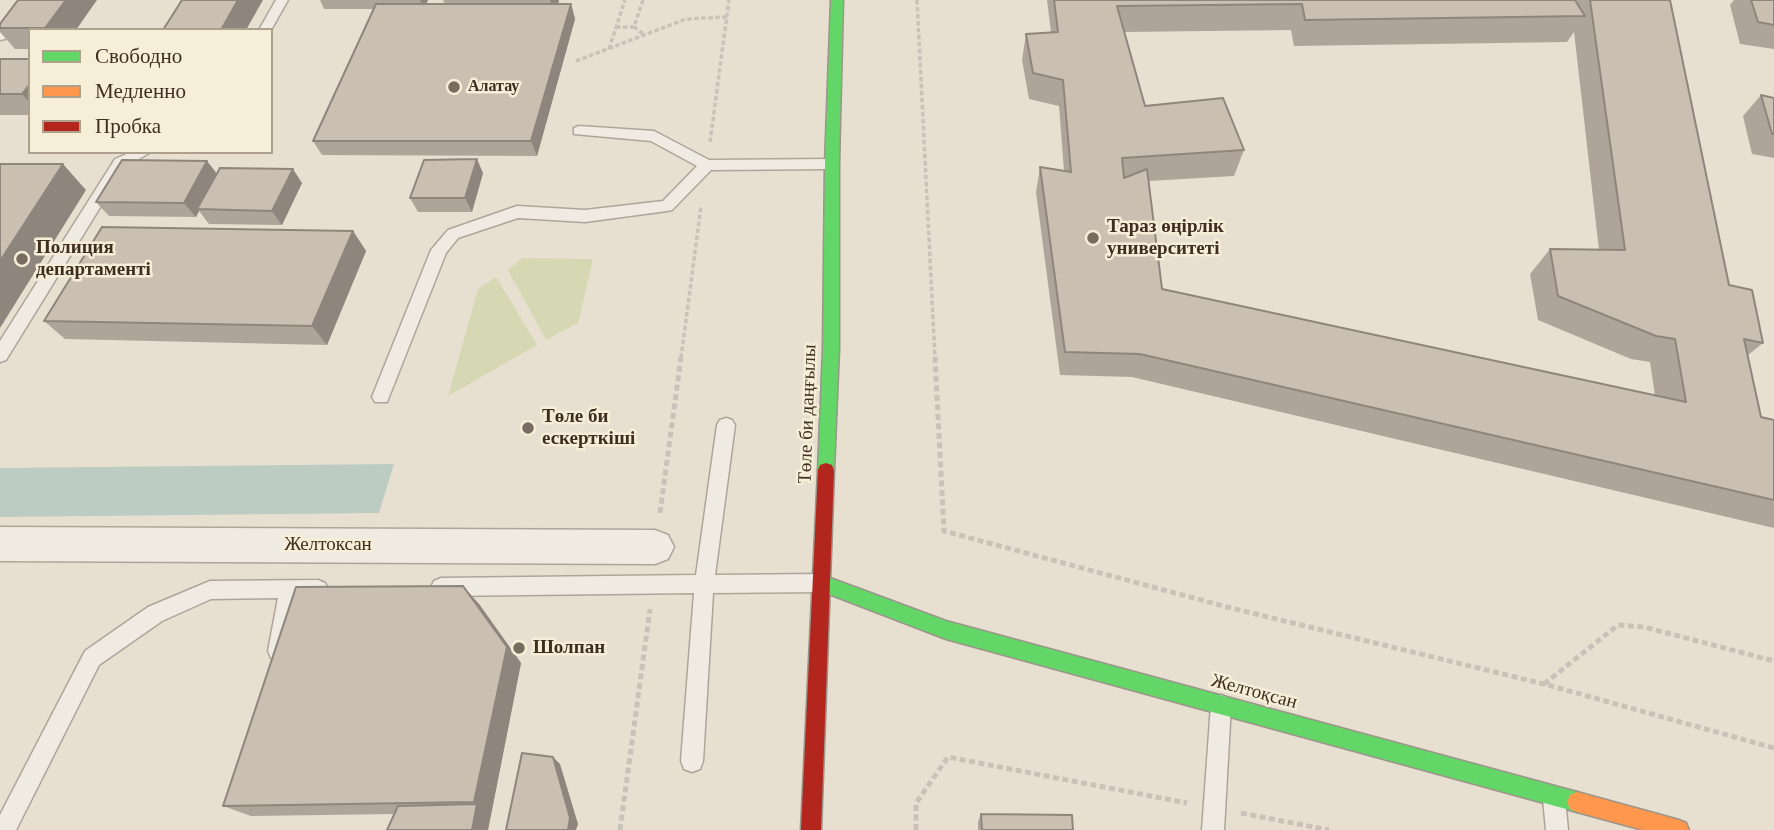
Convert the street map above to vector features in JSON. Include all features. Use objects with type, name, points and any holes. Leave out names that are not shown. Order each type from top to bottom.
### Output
[{"type":"main road","name":"Төле би даңғылы","points":[[811,830],[831,349],[832,164],[837,0]]},
{"type":"main road","name":"Желтоқсан","points":[[822,583],[946,630],[1679,830]]},
{"type":"street","name":"Желтоксан","points":[[0,544],[655,547]]},
{"type":"lane","points":[[0,36],[29,0]]},
{"type":"lane","points":[[266,28],[282,0]]},
{"type":"lane","points":[[579,131],[654,136],[707,165],[832,164]]},
{"type":"lane","points":[[0,355],[120,163],[140,154]]},
{"type":"lane","points":[[381,397],[439,250],[453,234],[517,212],[585,216],[667,206],[707,165]]},
{"type":"lane","points":[[692,761],[704,584],[726,425]]},
{"type":"lane","points":[[428,587],[822,583]]},
{"type":"lane","points":[[4,830],[92,657],[155,614],[209,590],[345,588]]},
{"type":"lane","points":[[277,656],[289,589]]},
{"type":"lane","points":[[1214,819],[1221,705]]},
{"type":"lane","points":[[1553,796],[1557,830]]},
{"type":"path","points":[[608,49],[625,0]]},
{"type":"path","points":[[634,27],[643,0]]},
{"type":"path","points":[[655,547],[729,0]]},
{"type":"path","points":[[917,0],[944,531],[1231,608],[1544,684],[1774,748]]},
{"type":"path","points":[[576,61],[686,19],[727,17]]},
{"type":"path","points":[[616,27],[634,27],[645,35]]},
{"type":"path","points":[[620,830],[650,605]]},
{"type":"path","points":[[1544,684],[1618,625],[1644,627],[1774,661]]},
{"type":"path","points":[[916,830],[916,803],[948,757],[1214,819],[1329,830]]},
{"type":"green space","points":[[522,258],[593,259],[578,323],[546,340],[508,270]]},
{"type":"green space","points":[[496,277],[537,345],[448,396],[478,289]]},
{"type":"shaded area","points":[[394,464],[379,513],[0,517],[0,468]]},
{"type":"building","points":[[18,0],[66,0],[45,28],[0,28],[0,24]]},
{"type":"building","points":[[182,0],[238,0],[222,28],[164,28]]},
{"type":"building","name":"Тараз өңірлік университеті","points":[[1054,0],[1575,0],[1585,16],[1305,20],[1302,4],[1117,6],[1145,106],[1223,98],[1244,150],[1122,158],[1124,178],[1147,169],[1162,289],[1686,402],[1675,339],[1656,336],[1558,296],[1550,249],[1625,250],[1590,0],[1670,0],[1729,285],[1752,290],[1763,343],[1744,339],[1761,417],[1774,420],[1774,500],[1140,354],[1065,352],[1040,167],[1071,172],[1063,80],[1033,73],[1026,34],[1058,32]]},
{"type":"building","points":[[1751,0],[1774,0],[1774,25],[1758,22]]},
{"type":"building","name":"Алатау","points":[[376,4],[571,4],[531,141],[313,141]]},
{"type":"building","points":[[0,59],[28,59],[28,86],[22,94],[0,94]]},
{"type":"building","points":[[1761,95],[1774,98],[1774,134],[1772,134]]},
{"type":"building","points":[[477,159],[465,198],[410,198],[424,160]]},
{"type":"building","points":[[122,160],[207,161],[184,203],[96,202]]},
{"type":"building","points":[[0,164],[63,164],[0,261]]},
{"type":"building","points":[[220,168],[293,169],[272,211],[197,209]]},
{"type":"building","points":[[102,227],[353,231],[312,326],[44,321]]},
{"type":"building","name":"Шолпан","points":[[463,586],[507,647],[474,802],[223,806],[296,587]]},
{"type":"building","points":[[522,753],[553,757],[570,818],[568,830],[506,830]]},
{"type":"building","points":[[477,804],[472,830],[387,830],[398,806]]},
{"type":"building","points":[[981,814],[1072,815],[1073,830],[982,830]]},
{"type":"traffic: fast","points":[[826,470],[831,349],[832,164],[837,0]]},
{"type":"traffic: fast","points":[[822,583],[946,630],[1577,802]]},
{"type":"traffic: slow","points":[[1577,802],[1679,830]]},
{"type":"traffic: jam","points":[[811,830],[826,470]]},
{"type":"place","name":"Алатау","points":[[454,87]]},
{"type":"place","name":"Тараз өңірлік университеті","points":[[1093,238]]},
{"type":"place","name":"Полиция департаменті","points":[[22,259]]},
{"type":"place","name":"Төле би ескерткіші","points":[[528,428]]},
{"type":"place","name":"Шолпан","points":[[519,648]]}]
